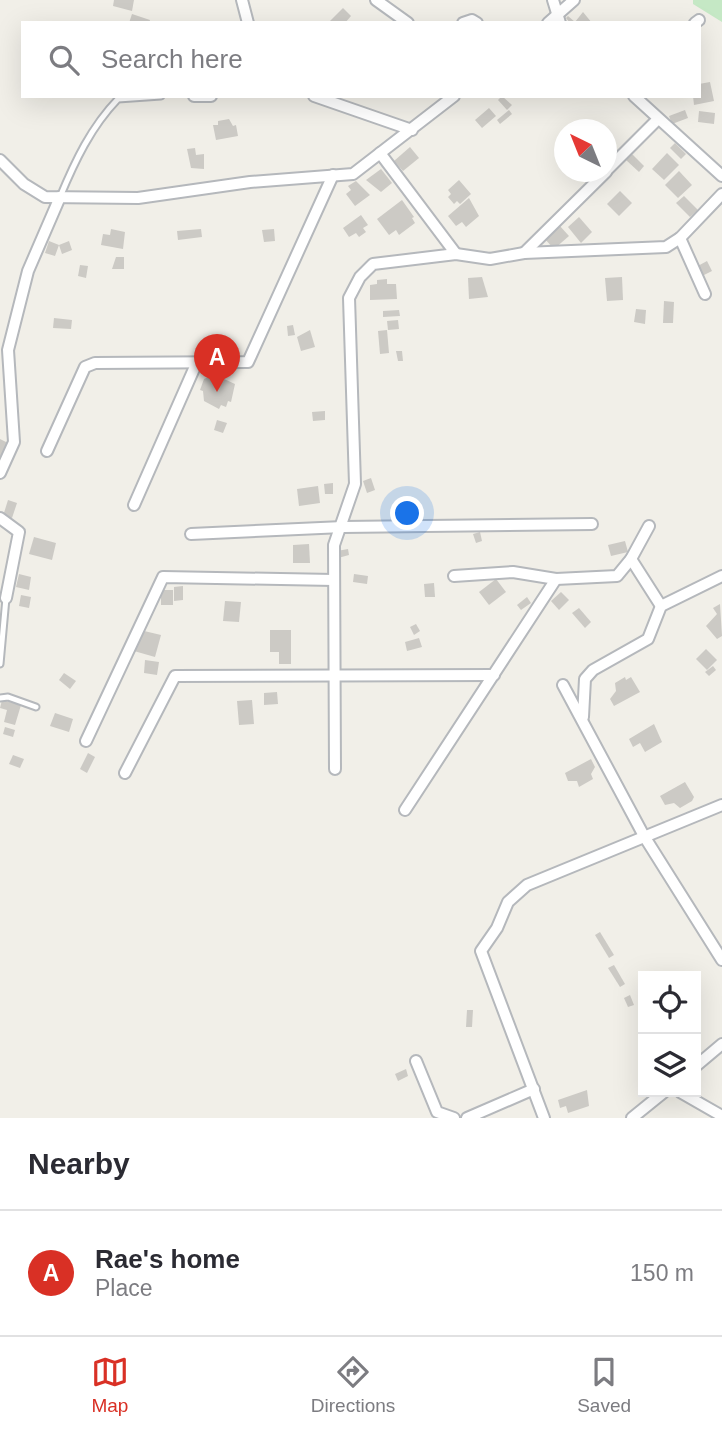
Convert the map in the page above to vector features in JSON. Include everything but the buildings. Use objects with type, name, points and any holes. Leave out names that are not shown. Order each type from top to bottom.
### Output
[{"type":"street","points":[[242,0],[247,21]]},
{"type":"street","points":[[376,0],[405,21]]},
{"type":"street","points":[[553,0],[555,20]]},
{"type":"street","points":[[555,20],[574,0]]},
{"type":"street","points":[[320,98],[412,130]]},
{"type":"street","points":[[0,160],[24,184],[45,197],[138,198],[250,182],[353,174],[452,98]]},
{"type":"street","points":[[636,98],[657,120],[722,176]]},
{"type":"street","points":[[617,160],[657,120]]},
{"type":"street","points":[[380,153],[456,254]]},
{"type":"street","points":[[47,451],[85,367],[95,363],[248,362],[333,175]]},
{"type":"street","points":[[524,253],[595,182]]},
{"type":"street","points":[[335,769],[334,545],[355,484],[349,298],[360,277],[373,264],[456,254],[490,259],[524,253],[666,247],[680,238],[722,194]]},
{"type":"street","points":[[0,473],[14,442],[8,350],[28,271],[61,197]]},
{"type":"street","points":[[680,238],[705,294]]},
{"type":"street","points":[[0,362],[8,350]]},
{"type":"street","points":[[134,505],[197,362]]},
{"type":"street","points":[[0,518],[19,533],[6,598]]},
{"type":"street","points":[[191,534],[342,527],[592,524]]},
{"type":"street","points":[[454,576],[513,572],[556,579],[617,576],[631,559],[649,526]]},
{"type":"street","points":[[631,559],[661,606]]},
{"type":"street","points":[[582,720],[585,679],[593,670],[649,639],[661,606],[722,576]]},
{"type":"street","points":[[86,741],[163,577],[334,580]]},
{"type":"street","points":[[405,810],[556,579]]},
{"type":"street","points":[[124,773],[175,676],[334,673],[494,675]]},
{"type":"street","points":[[563,685],[644,836],[722,960]]},
{"type":"street","points":[[544,1118],[481,951],[497,928],[508,902],[527,885],[722,806]]},
{"type":"street","points":[[701,1062],[722,1044]]},
{"type":"street","points":[[416,1061],[436,1112],[454,1118]]},
{"type":"street","points":[[467,1118],[534,1089]]},
{"type":"street","points":[[632,1118],[658,1097]]},
{"type":"street","points":[[689,1097],[722,1116]]},
{"type":"lane","points":[[61,197],[78,155],[105,112],[118,99],[132,98]]},
{"type":"lane","points":[[0,664],[6,598]]},
{"type":"lane","points":[[0,698],[8,697],[36,707]]},
{"type":"green space","points":[[693,0],[722,0],[722,22],[693,4]]},
{"type":"place","name":"Rae's home","points":[[217,392]]}]
